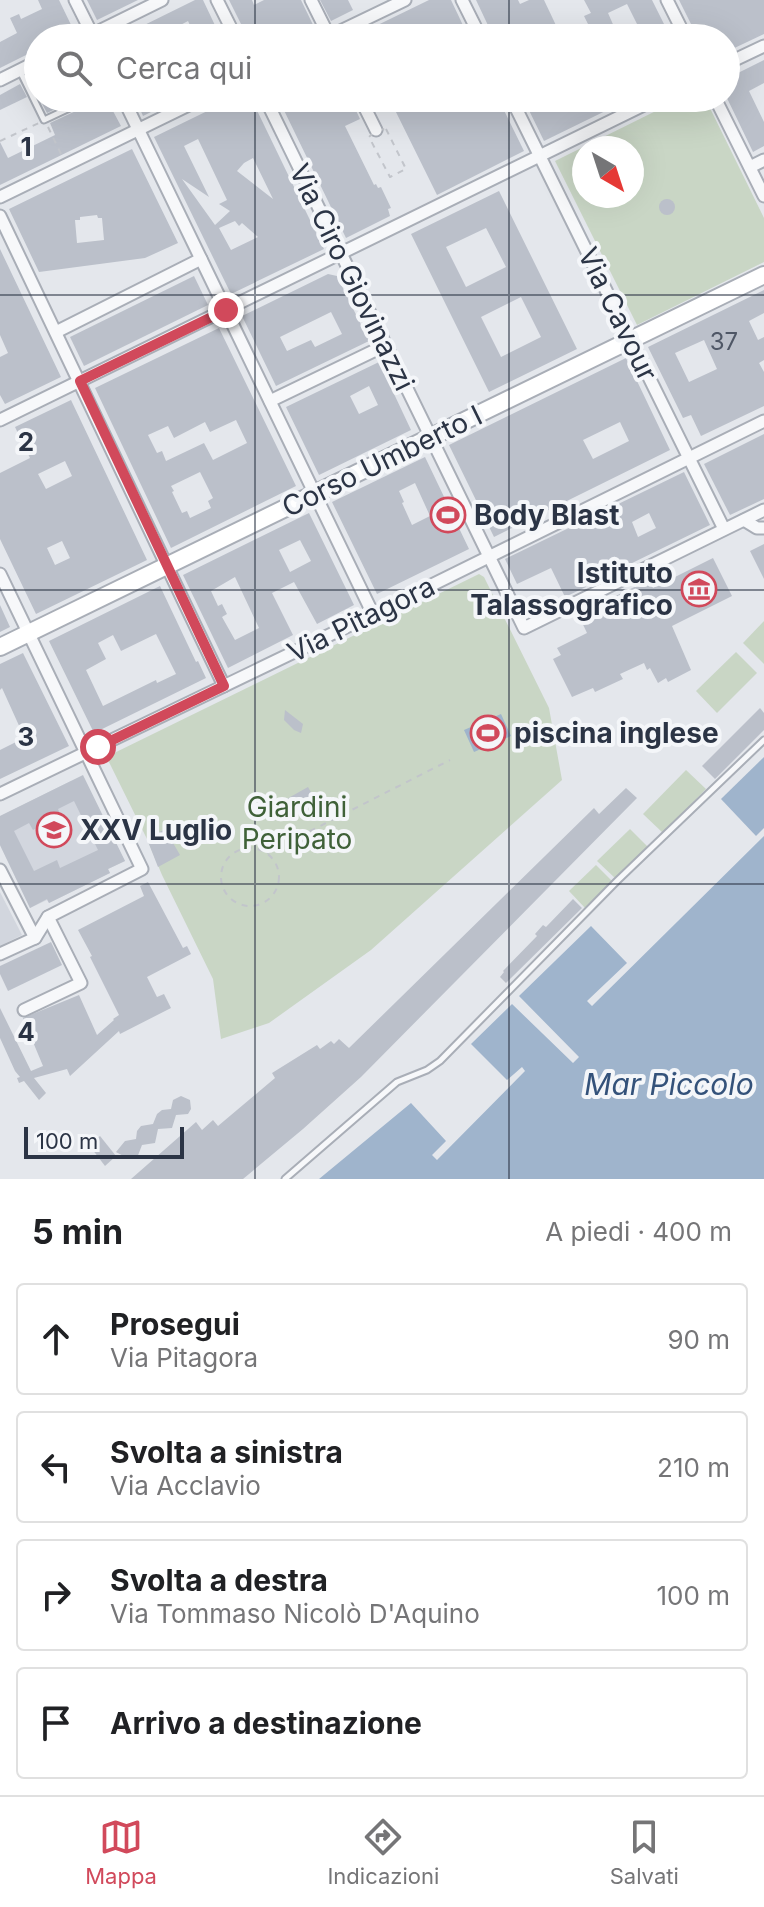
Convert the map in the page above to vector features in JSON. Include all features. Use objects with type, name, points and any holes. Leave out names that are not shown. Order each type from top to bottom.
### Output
[{"type":"main road","name":"Corso Umberto I","points":[[0,647],[764,275]]},
{"type":"street","points":[[75,0],[85,24]]},
{"type":"street","points":[[115,24],[162,0]]},
{"type":"street","points":[[217,0],[229,24]]},
{"type":"street","points":[[311,0],[322,24]]},
{"type":"street","points":[[355,24],[405,0]]},
{"type":"street","points":[[462,0],[474,24]]},
{"type":"street","points":[[667,0],[679,24]]},
{"type":"street","points":[[740,57],[764,46]]},
{"type":"street","points":[[0,80],[24,68]]},
{"type":"street","points":[[130,112],[373,614]]},
{"type":"street","points":[[0,197],[175,112]]},
{"type":"street","name":"Via Ciro Giovinazzi","points":[[272,112],[524,628],[724,529]]},
{"type":"street","points":[[367,112],[376,130]]},
{"type":"street","name":"Via Cavour","points":[[518,112],[724,529]]},
{"type":"street","points":[[0,420],[630,112]]},
{"type":"street","points":[[722,112],[764,196]]},
{"type":"street","points":[[750,167],[764,160]]},
{"type":"street","points":[[0,216],[224,686]]},
{"type":"street","points":[[56,332],[201,259]]},
{"type":"street","points":[[270,401],[386,345]]},
{"type":"street","name":"Via Pitagora","points":[[0,794],[764,421]]},
{"type":"street","points":[[724,529],[764,510]]},
{"type":"street","points":[[744,520],[757,528],[764,528]]},
{"type":"street","points":[[0,574],[142,869],[48,917],[35,938],[0,954]]},
{"type":"street","points":[[0,870],[35,938]]},
{"type":"street","points":[[24,1010],[81,983],[48,917]]},
{"type":"lane","points":[[20,70],[24,78]]},
{"type":"lane","points":[[40,112],[44,120],[61,112]]},
{"type":"lane","points":[[285,1179],[397,1082],[440,1061],[617,881],[764,740]]},
{"type":"path","points":[[0,141],[44,120],[66,165]]},
{"type":"path","points":[[386,129],[406,169],[390,177],[369,137],[376,130],[386,129]]},
{"type":"path","points":[[267,853],[450,760]]},
{"type":"path","points":[[241,849],[259,849],[267,853],[279,870],[277,890],[263,904],[253,907],[234,902],[222,887],[222,868],[226,860],[241,849]]},
{"type":"shaded area","name":"XXV Luglio","points":[[71,781],[125,861],[108,869],[110,873],[49,903],[47,900],[30,908],[0,845],[0,816]]},
{"type":"shaded area","points":[[0,892],[22,935],[0,946]]},
{"type":"green space","points":[[654,112],[712,112],[764,218],[764,262],[637,325],[578,208],[644,208],[644,136],[605,136]]},
{"type":"green space","points":[[572,153],[572,195],[555,161]]},
{"type":"green space","name":"Giardini Peripato","points":[[479,574],[484,577],[549,708],[562,780],[371,950],[269,1023],[221,1039],[213,979],[108,756]]},
{"type":"green space","points":[[764,621],[764,664],[743,643]]},
{"type":"green space","points":[[736,652],[757,673],[717,713],[696,691]]},
{"type":"green space","points":[[686,770],[706,789],[663,833],[643,814]]},
{"type":"green space","points":[[630,829],[648,847],[616,879],[597,861]]},
{"type":"green space","points":[[596,865],[613,882],[586,909],[569,891]]},
{"type":"water","name":"piscina inglese","points":[[501,714],[511,736],[474,752],[464,730]]},
{"type":"water","points":[[764,757],[764,828],[756,836],[721,799]]},
{"type":"water","name":"Mar Piccolo","points":[[764,836],[764,1179],[319,1179],[411,1103],[446,1141],[432,1155],[437,1160],[525,1071],[522,1067],[507,1080],[471,1044],[512,1004],[573,1063],[579,1057],[519,996],[591,926],[627,963],[587,1001],[592,1006]]},
{"type":"building","points":[[38,0],[59,0],[71,24],[24,24],[24,56],[0,68],[0,42],[17,33],[10,18],[19,14],[21,19],[42,9]]},
{"type":"building","points":[[87,0],[138,0],[97,20]]},
{"type":"building","points":[[195,0],[203,0],[214,24],[189,24],[188,21],[182,24],[146,24]]},
{"type":"building","points":[[229,0],[252,0],[254,5],[264,0],[301,0],[313,24],[241,24]]},
{"type":"building","points":[[320,0],[348,0],[353,10],[331,21]]},
{"type":"building","points":[[429,0],[451,0],[462,24],[380,24]]},
{"type":"building","points":[[476,0],[518,0],[520,4],[529,0],[544,0],[555,24],[487,24]]},
{"type":"building","points":[[584,0],[652,0],[664,24],[637,24],[627,4],[608,13],[613,24],[588,24],[584,16],[591,13]]},
{"type":"building","points":[[679,0],[764,0],[764,34],[740,45],[740,24],[691,24]]},
{"type":"building","points":[[764,60],[764,83],[749,91],[764,122],[764,146],[753,152],[734,112],[740,112],[740,72]]},
{"type":"building","points":[[20,84],[24,91],[24,98],[0,110],[0,95]]},
{"type":"building","points":[[74,112],[114,112],[121,126],[0,185],[0,142],[8,158],[55,135],[50,123]]},
{"type":"building","points":[[205,112],[258,112],[324,249],[231,294],[154,137]],"holes":[[[198,139],[227,200],[219,204],[230,211],[215,225],[182,179],[209,197],[184,146]],[[253,158],[273,199],[237,171],[244,163]],[[235,221],[258,237],[231,250],[219,228]]]},
{"type":"building","points":[[285,112],[357,112],[360,119],[345,126],[374,185],[381,187],[391,208],[388,209],[390,216],[346,238]]},
{"type":"building","points":[[396,112],[505,112],[524,151],[437,195]]},
{"type":"building","points":[[530,112],[603,112],[544,141]]},
{"type":"building","points":[[132,149],[178,243],[145,258],[39,272],[9,209]],"holes":[[[97,215],[102,218],[104,240],[77,243],[75,220]]]},
{"type":"building","points":[[499,191],[577,349],[489,392],[411,234]],"holes":[[[486,228],[506,267],[466,287],[446,247]],[[521,297],[541,337],[501,357],[481,317]]]},
{"type":"building","points":[[667,199],[673,201],[673,213],[667,215],[661,213],[659,207],[661,201]]},
{"type":"building","points":[[0,249],[61,377],[5,404],[0,395],[0,357],[8,353],[0,335]]},
{"type":"building","points":[[328,274],[337,276],[369,341],[276,386],[242,316]],"holes":[[[331,312],[342,334],[315,347],[311,340],[287,351],[280,337]]]},
{"type":"building","points":[[194,276],[208,305],[84,366],[70,337]]},
{"type":"building","points":[[764,290],[764,313],[749,321],[758,340],[764,337],[764,360],[759,363],[764,372],[764,406],[701,436],[691,415],[683,418],[648,347]],"holes":[[[704,340],[717,369],[689,382],[675,353]]]},
{"type":"building","points":[[219,328],[296,486],[171,548],[95,388]],"holes":[[[236,420],[247,443],[213,460],[204,443],[166,461],[162,451],[157,453],[148,435],[168,426],[174,438],[205,422],[210,432]],[[200,472],[213,498],[208,501],[211,508],[190,518],[187,511],[182,513],[171,486]]]},
{"type":"building","points":[[626,358],[670,450],[494,537],[449,445]],"holes":[[[620,422],[629,441],[593,459],[583,440]]]},
{"type":"building","points":[[379,362],[411,430],[319,475],[286,407]],"holes":[[[369,386],[378,405],[359,414],[350,396]]]},
{"type":"building","points":[[71,400],[147,560],[36,614],[0,539],[0,473],[30,458],[15,427]],"holes":[[[65,461],[72,476],[46,489],[38,474]],[[62,541],[70,558],[55,565],[47,548]]]},
{"type":"building","points":[[764,434],[764,499],[730,515],[704,464]]},
{"type":"building","points":[[425,457],[469,549],[377,594],[332,502]],"holes":[[[415,483],[430,516],[412,525],[399,491]]]},
{"type":"building","points":[[684,472],[710,525],[565,597],[551,568],[517,584],[505,559]],"holes":[[[649,513],[656,528],[638,537],[632,522]]]},
{"type":"building","points":[[309,513],[354,605],[317,624],[294,582],[272,593],[293,635],[228,668],[183,575]],"holes":[[[300,540],[311,561],[290,572],[279,550]],[[235,577],[259,628],[235,640],[222,617],[227,614],[222,604],[218,606],[211,591]]]},
{"type":"building","points":[[764,544],[764,579],[750,551]]},
{"type":"building","points":[[713,558],[732,596],[672,626],[691,670],[668,682],[666,678],[658,683],[644,663],[620,674],[623,679],[595,692],[593,688],[572,697],[553,659],[561,655],[557,648],[587,633],[578,614],[649,580],[653,588]]},
{"type":"building","points":[[160,586],[206,678],[94,733],[49,641]],"holes":[[[156,634],[176,674],[157,683],[156,680],[103,706],[86,670],[106,659],[98,643],[113,635],[121,651]]]},
{"type":"building","points":[[0,605],[10,627],[0,632]]},
{"type":"building","points":[[23,653],[69,746],[0,779],[0,750],[20,740],[16,732],[21,730],[2,688],[0,690],[0,664]]},
{"type":"building","points":[[760,708],[764,713],[764,730],[715,779],[702,766]]},
{"type":"building","points":[[285,710],[303,724],[301,733],[284,720]]},
{"type":"building","points":[[681,725],[690,734],[679,744],[670,735]]},
{"type":"building","name":"XXV Luglio","points":[[83,775],[125,861],[108,869],[110,873],[49,903],[47,899],[30,908],[0,845],[0,816]],"holes":[[[74,801],[98,850],[60,868],[57,860],[34,871],[14,831],[29,823],[33,830],[61,816],[58,809]]]},
{"type":"building","points":[[308,787],[316,801],[291,815],[283,801]]},
{"type":"building","points":[[626,788],[637,798],[361,1077],[243,1179],[131,1179],[196,1122],[202,1130],[213,1120],[218,1126],[275,1078],[272,1073],[317,1045],[320,1049],[339,1039],[349,1048],[594,808],[599,814]]},
{"type":"building","points":[[165,829],[180,855],[158,867],[147,839]]},
{"type":"building","points":[[148,882],[183,948],[187,946],[191,954],[147,977],[157,997],[164,994],[171,1008],[120,1034],[119,1031],[70,1076],[67,1069],[34,1078],[46,1093],[39,1100],[24,1081],[19,1083],[17,1078],[20,1077],[0,1038],[0,1008],[31,1071],[43,1066],[23,1018],[79,995],[97,1035],[119,1015],[78,930],[144,896],[140,886]]},
{"type":"building","points":[[573,899],[582,908],[506,983],[500,977],[503,971],[537,936],[535,934],[543,925],[546,927]]},
{"type":"building","points":[[51,942],[62,965],[8,991],[0,974],[0,966]]},
{"type":"building","points":[[181,1096],[190,1100],[191,1109],[188,1114],[176,1115],[172,1128],[158,1129],[155,1143],[142,1145],[137,1158],[127,1158],[116,1152],[125,1141],[136,1139],[141,1126],[153,1124],[157,1114],[171,1109],[173,1100]]},
{"type":"building","points":[[100,1136],[116,1156],[105,1166],[89,1145]]},
{"type":"place","name":"Body Blast","points":[[448,515]]},
{"type":"place","name":"Istituto Talassografico","points":[[699,589]]},
{"type":"place","name":"piscina inglese","points":[[488,733]]},
{"type":"place","name":"XXV Luglio","points":[[54,830]]},
{"type":"route","points":[[98,747],[224,686],[80,381],[226,310]]}]
